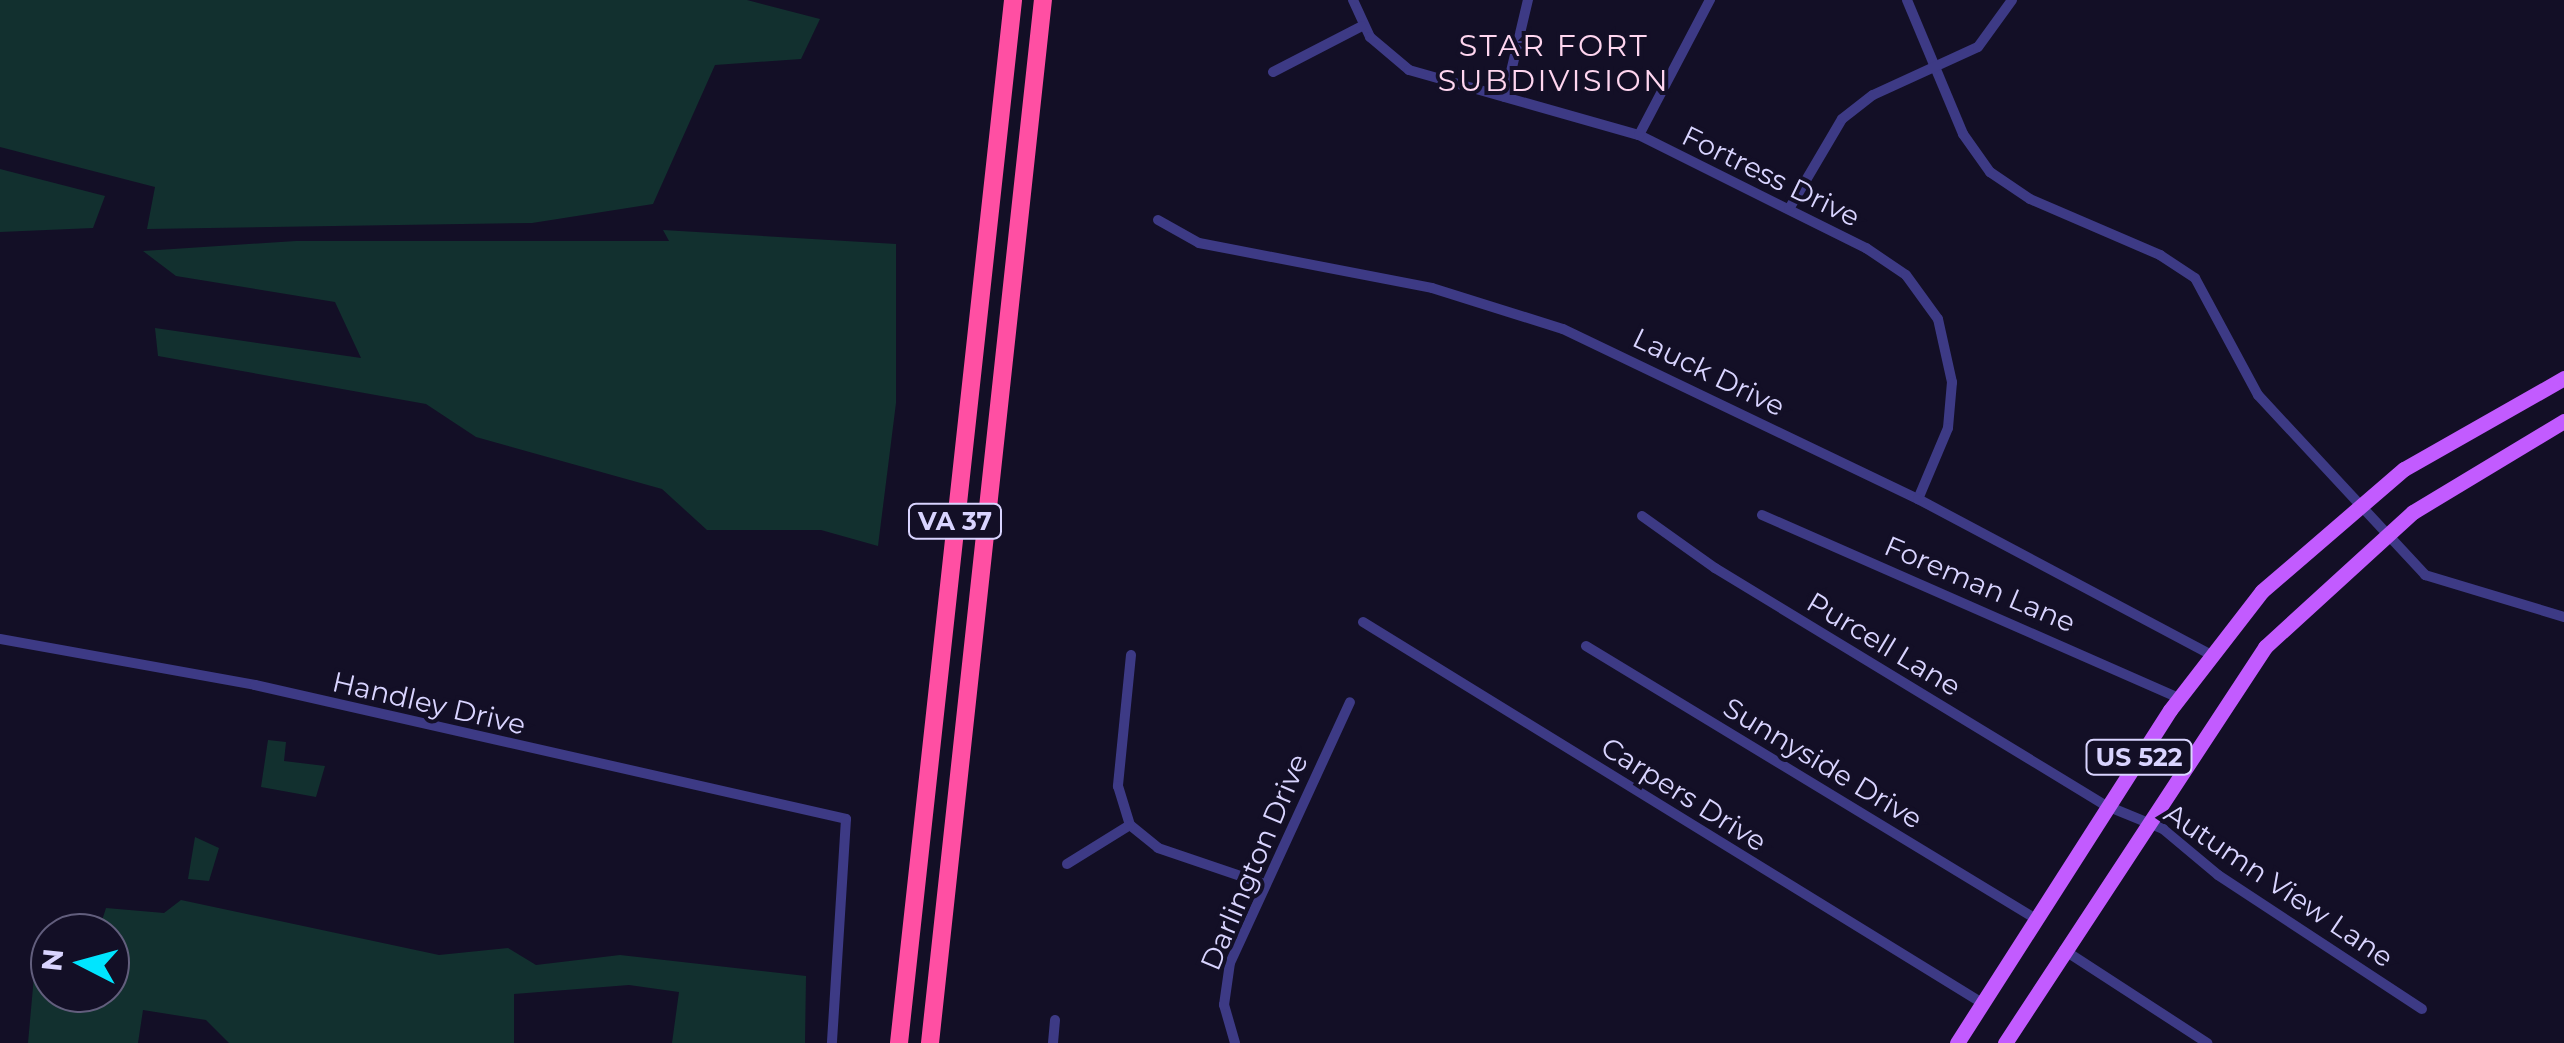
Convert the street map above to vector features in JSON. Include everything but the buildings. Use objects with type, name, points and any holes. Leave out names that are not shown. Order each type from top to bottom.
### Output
[{"type":"highway","name":"VA 37","points":[[899,1043],[1013,0]]},
{"type":"highway","name":"VA 37","points":[[930,1043],[1043,0]]},
{"type":"main road","name":"US 522","points":[[1957,1043],[2178,698],[2262,590],[2360,501],[2564,378]]},
{"type":"main road","name":"US 522","points":[[2005,1043],[2146,822],[2266,648],[2388,532],[2480,467],[2564,422]]},
{"type":"street","name":"Fortress Drive","points":[[1353,0],[1362,26],[1409,70],[1639,135],[1890,262],[1938,319],[1952,405],[1918,499]]},
{"type":"street","points":[[1505,97],[1528,0]]},
{"type":"street","points":[[1639,135],[1710,0]]},
{"type":"street","points":[[1908,0],[1933,68],[1977,156],[2010,188],[2195,278],[2258,396],[2360,501],[2416,566],[2443,584],[2564,617]]},
{"type":"street","points":[[1790,209],[1842,119],[1978,47],[2012,0]]},
{"type":"street","points":[[1273,72],[1362,26]]},
{"type":"street","name":"Lauck Drive","points":[[1158,220],[1198,243],[1432,288],[1546,322],[1918,499],[2209,654]]},
{"type":"street","name":"Purcell Lane","points":[[1642,516],[1714,568],[2107,806]]},
{"type":"street","name":"Foreman Lane","points":[[1762,516],[2178,698]]},
{"type":"street","name":"Carpers Drive","points":[[1363,622],[1982,1003]]},
{"type":"street","name":"Handley Drive","points":[[0,639],[242,682],[846,818],[832,1043]]},
{"type":"street","name":"Sunnyside Drive","points":[[1586,646],[2036,919]]},
{"type":"street","points":[[1131,655],[1118,786],[1130,825],[1158,848],[1264,884]]},
{"type":"street","name":"Darlington Drive","points":[[1235,1043],[1224,1005],[1226,974],[1350,702]]},
{"type":"street","name":"Autumn View Lane","points":[[2107,806],[2146,822],[2422,1009]]},
{"type":"street","points":[[1068,864],[1130,825]]},
{"type":"street","points":[[2064,950],[2207,1043]]},
{"type":"street","points":[[1053,1043],[1054,1020]]},
{"type":"green space","points":[[0,0],[747,0],[820,19],[801,59],[715,65],[653,204],[532,223],[147,229],[155,187],[0,147]]},
{"type":"green space","points":[[0,169],[105,196],[93,228],[0,232]]},
{"type":"green space","points":[[663,230],[896,244],[896,403],[878,546],[821,530],[707,530],[662,489],[476,437],[426,404],[158,356],[155,328],[361,358],[335,302],[176,276],[143,251],[296,241],[669,241]]},
{"type":"green space","points":[[268,740],[286,742],[284,761],[325,766],[316,797],[261,787]]},
{"type":"green space","points":[[195,837],[219,848],[209,881],[188,879]]},
{"type":"green space","points":[[181,900],[439,955],[508,948],[536,965],[620,955],[806,976],[805,1043],[672,1043],[679,992],[629,985],[514,994],[514,1043],[229,1043],[206,1020],[143,1010],[138,1043],[28,1043],[31,1013],[130,1013],[130,913],[104,913],[106,908],[164,913]]},
{"type":"district","name":"STAR FORT SUBDIVISION","points":[[1554,63]]}]
